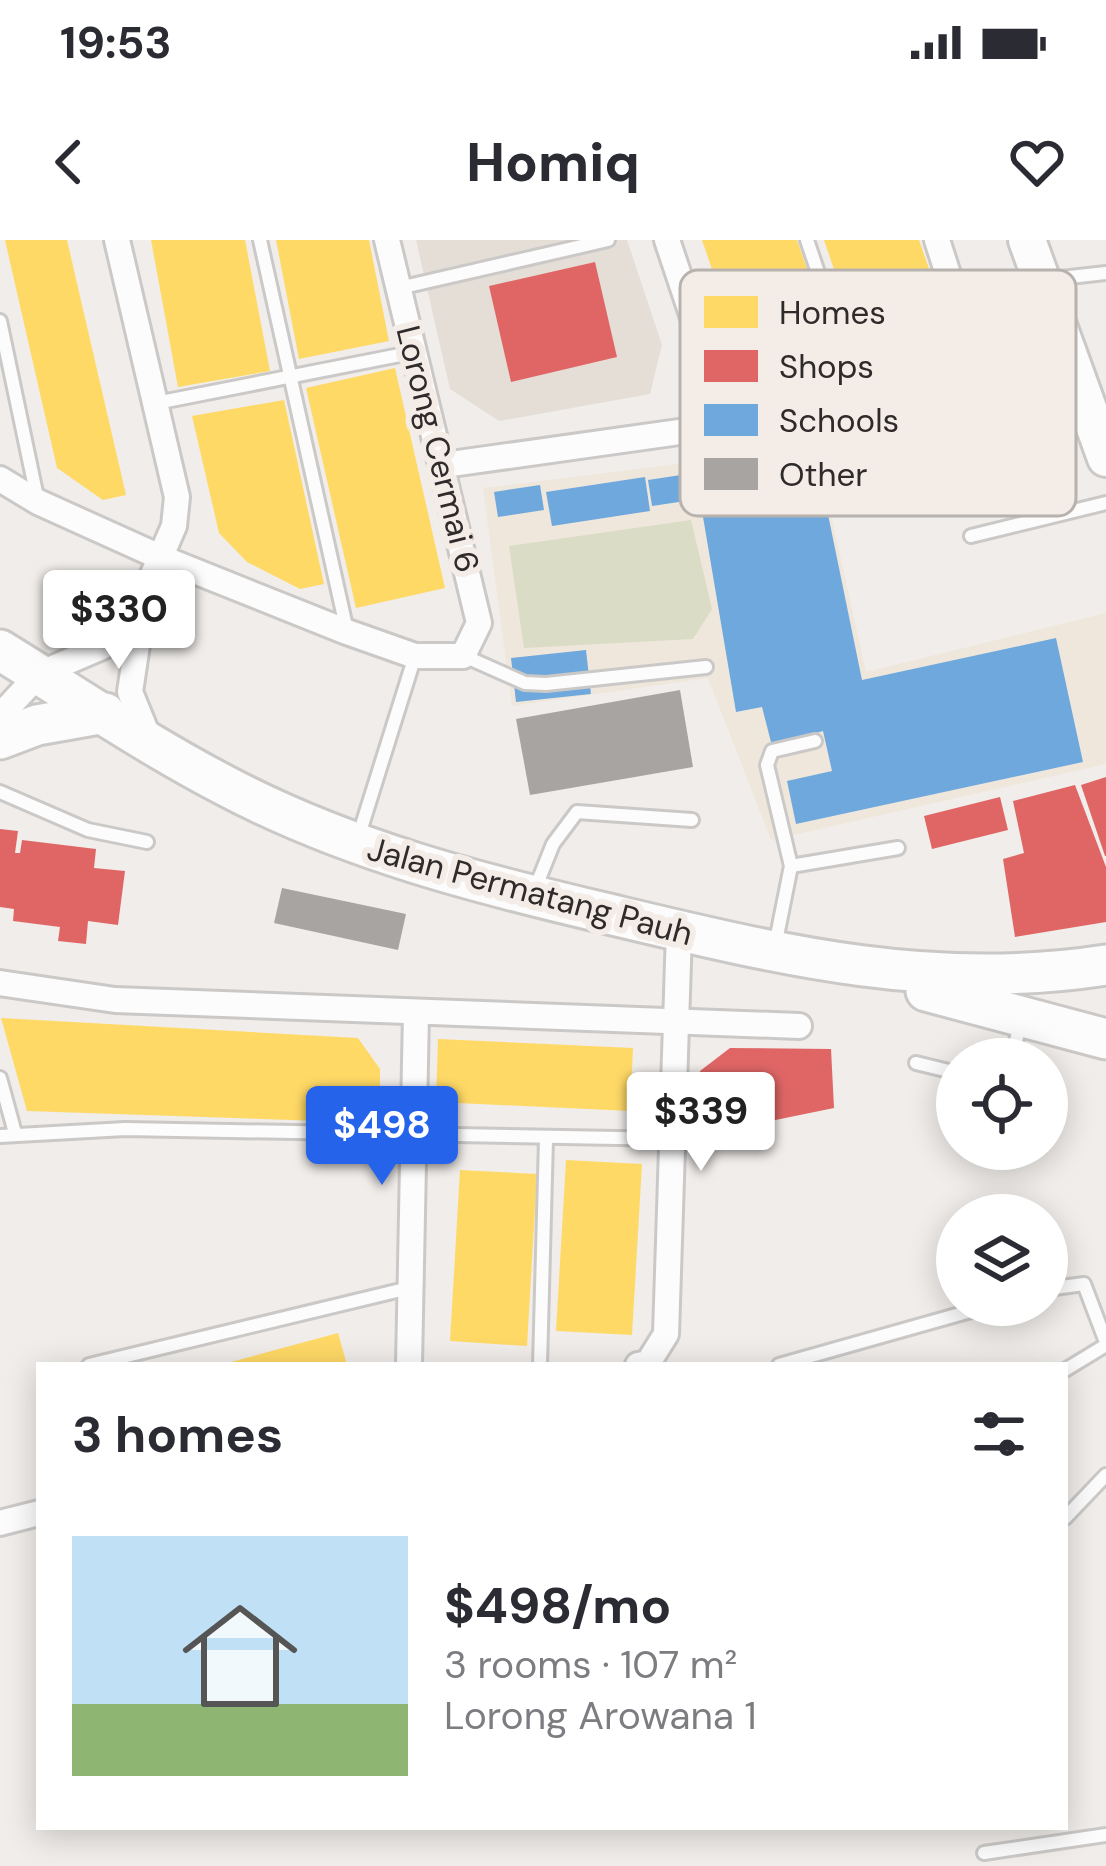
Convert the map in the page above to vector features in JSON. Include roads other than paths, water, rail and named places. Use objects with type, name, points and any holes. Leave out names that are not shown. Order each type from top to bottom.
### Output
[{"type":"main road","name":"Jalan Permatang Pauh","points":[[0,650],[226,787],[356,845],[532,896],[782,956],[935,976],[1046,974],[1106,965]]},
{"type":"main road","points":[[0,739],[37,725],[105,713]]},
{"type":"main road","points":[[782,956],[1106,1039]]},
{"type":"street","points":[[0,716],[39,674],[102,647],[144,595],[162,558],[176,497],[117,240]]},
{"type":"street","name":"Lorong Cermai 6","points":[[387,240],[479,623],[463,656]]},
{"type":"street","points":[[667,240],[680,279]]},
{"type":"street","points":[[937,240],[947,270]]},
{"type":"street","points":[[1028,240],[1038,270]]},
{"type":"street","points":[[1076,356],[1096,400],[1105,451]]},
{"type":"street","points":[[444,465],[680,432]]},
{"type":"street","points":[[0,479],[38,502],[162,558],[347,632],[415,656],[463,656]]},
{"type":"street","points":[[144,595],[130,692],[150,741]]},
{"type":"street","points":[[646,1362],[666,1334],[679,931]]},
{"type":"street","points":[[0,983],[115,1000],[799,1026]]},
{"type":"street","points":[[409,1362],[416,1012]]},
{"type":"street","points":[[0,1523],[36,1514]]},
{"type":"lane","points":[[260,240],[347,632]]},
{"type":"lane","points":[[399,288],[608,240]]},
{"type":"lane","points":[[807,240],[817,270]]},
{"type":"lane","points":[[1076,276],[1106,273]]},
{"type":"lane","points":[[0,321],[38,502]]},
{"type":"lane","points":[[155,403],[415,352]]},
{"type":"lane","points":[[1076,510],[1106,503]]},
{"type":"lane","points":[[971,536],[1053,516]]},
{"type":"lane","points":[[356,845],[415,656]]},
{"type":"lane","points":[[463,656],[525,682],[546,684],[706,667]]},
{"type":"lane","points":[[782,956],[791,866],[767,765],[772,751],[815,741]]},
{"type":"lane","points":[[0,792],[88,830],[147,842]]},
{"type":"lane","points":[[532,896],[553,844],[577,812],[692,820]]},
{"type":"lane","points":[[791,866],[898,848]]},
{"type":"lane","points":[[1017,1038],[1022,1015]]},
{"type":"lane","points":[[916,1063],[936,1068]]},
{"type":"lane","points":[[0,1078],[7,1134],[125,1130],[413,1139],[672,1139]]},
{"type":"lane","points":[[540,1362],[546,1139]]},
{"type":"lane","points":[[1068,1287],[1084,1285],[1102,1319],[1106,1343],[1068,1368]]},
{"type":"lane","points":[[101,1362],[410,1287]]},
{"type":"lane","points":[[790,1362],[936,1321]]},
{"type":"lane","points":[[1068,1515],[1106,1475]]},
{"type":"lane","points":[[984,1853],[1106,1834]]}]
